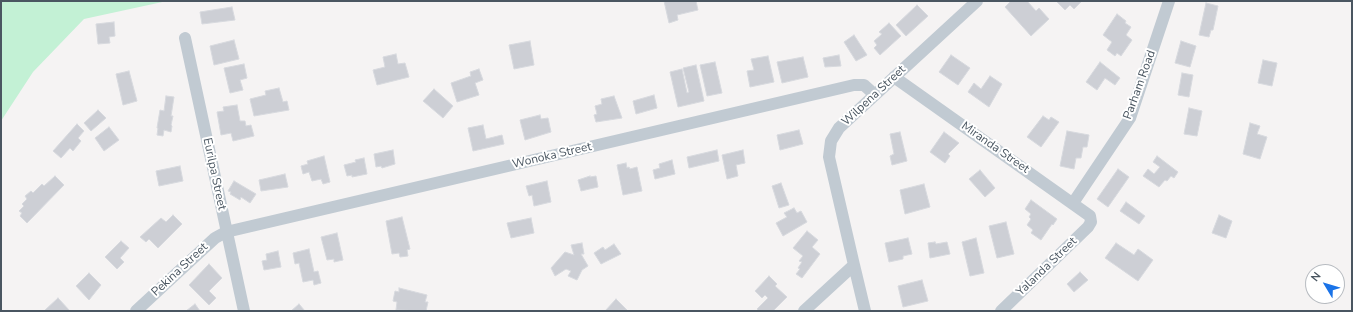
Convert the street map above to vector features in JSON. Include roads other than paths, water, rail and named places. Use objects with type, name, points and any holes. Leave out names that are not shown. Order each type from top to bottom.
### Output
[{"type":"street","name":"Wilpena Street","points":[[865,311],[829,157],[831,141],[839,128],[977,1]]},
{"type":"street","name":"Parham Road","points":[[1073,203],[1130,118],[1169,1]]},
{"type":"street","name":"Eurilpa Street","points":[[185,38],[244,311]]},
{"type":"street","name":"Miranda Street","points":[[894,77],[1073,203],[1090,216],[1091,222]]},
{"type":"street","name":"Wonoka Street","points":[[226,232],[854,85],[864,85],[875,95]]},
{"type":"street","name":"Yalanda Street","points":[[1001,311],[1088,227],[1091,222]]},
{"type":"street","name":"Pekina Street","points":[[136,311],[215,238],[226,232]]},
{"type":"street","points":[[804,311],[854,265]]}]
